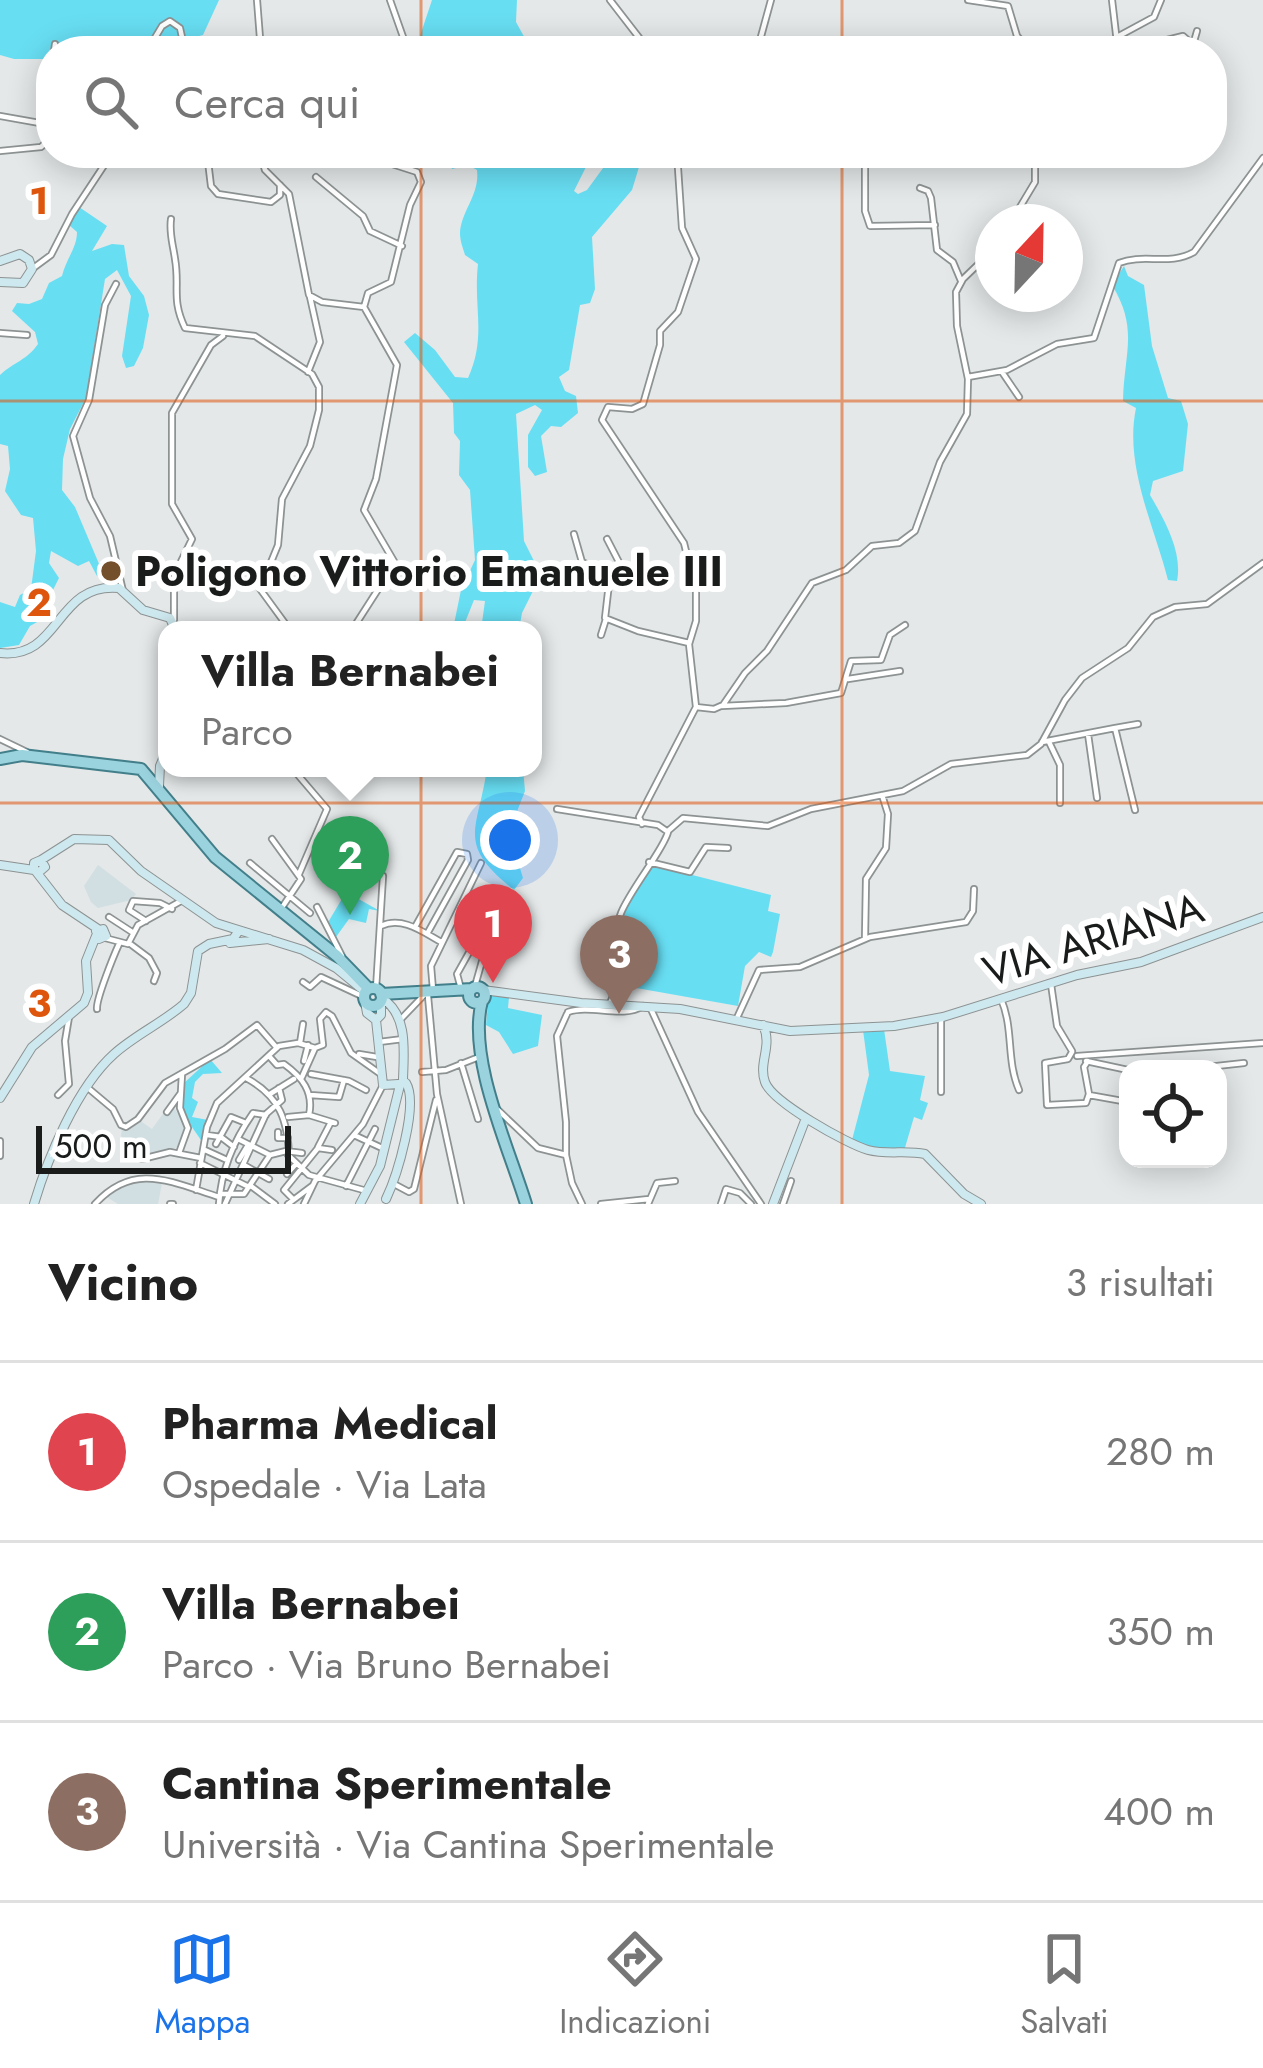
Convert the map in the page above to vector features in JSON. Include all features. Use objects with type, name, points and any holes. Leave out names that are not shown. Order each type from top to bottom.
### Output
[{"type":"main road","points":[[0,261],[20,254],[32,269],[26,281],[2,283]]},
{"type":"main road","points":[[0,653],[34,647],[84,593],[114,587],[141,609],[171,621]]},
{"type":"main road","points":[[0,759],[12,754],[152,768]]},
{"type":"main road","points":[[152,768],[158,761]]},
{"type":"main road","points":[[152,768],[159,786],[212,854],[279,910],[332,945],[371,993],[381,1015],[376,1020],[382,1080],[403,1084]]},
{"type":"main road","points":[[39,868],[51,851],[75,838],[107,839],[141,871],[216,923],[314,955],[395,1008],[403,1039],[403,1084],[388,1143],[365,1192]]},
{"type":"main road","points":[[0,865],[39,868]]},
{"type":"main road","points":[[0,1098],[30,1049],[87,996],[85,965],[101,934],[62,905],[39,868]]},
{"type":"main road","name":"VIA ARIANA","points":[[475,993],[606,1008],[646,1007],[798,1031],[894,1026],[940,1018],[1051,983],[1141,962],[1263,917]]},
{"type":"main road","points":[[34,1204],[49,1159],[88,1088],[118,1050],[184,1004],[191,993],[196,952],[234,938],[238,932]]},
{"type":"main road","points":[[242,943],[250,934]]},
{"type":"main road","points":[[216,943],[270,939]]},
{"type":"main road","points":[[371,993],[475,993],[479,1057],[494,1102],[510,1130],[526,1204]]},
{"type":"main road","points":[[371,993],[368,1014],[376,1020]]},
{"type":"main road","points":[[763,1025],[769,1041],[765,1082],[806,1118],[869,1150],[925,1154],[969,1201],[980,1204]]},
{"type":"main road","points":[[386,1199],[412,1103],[403,1084]]},
{"type":"main road","points":[[776,1203],[806,1118]]},
{"type":"street","points":[[257,0],[260,36]]},
{"type":"street","points":[[390,0],[403,36]]},
{"type":"street","points":[[610,0],[638,36]]},
{"type":"street","points":[[761,36],[772,0]]},
{"type":"street","points":[[968,0],[1006,5],[1018,36]]},
{"type":"street","points":[[1112,0],[1117,36]]},
{"type":"street","points":[[1120,36],[1155,16],[1161,0]]},
{"type":"street","points":[[158,36],[170,21],[182,36]]},
{"type":"street","points":[[1196,36],[1197,31]]},
{"type":"street","points":[[0,116],[36,123]]},
{"type":"street","points":[[0,151],[36,147]]},
{"type":"street","points":[[968,377],[1002,372],[1056,344],[1094,338],[1118,263],[1179,259],[1196,250],[1263,158]]},
{"type":"street","points":[[32,269],[50,257],[103,168]]},
{"type":"street","points":[[209,168],[211,186],[219,195],[271,202],[280,194],[280,185]]},
{"type":"street","points":[[264,168],[289,194],[320,340],[308,372]]},
{"type":"street","points":[[358,621],[395,562],[364,507],[376,482],[397,365],[364,308],[367,294],[390,283],[421,179],[403,168]]},
{"type":"street","points":[[642,824],[638,818],[696,707],[689,643],[696,603],[684,544],[602,422],[608,407],[642,405],[660,332],[676,315],[693,270],[696,256],[682,229],[678,168]]},
{"type":"street","points":[[866,168],[869,225],[935,225]]},
{"type":"street","points":[[1022,204],[1035,182],[1035,168]]},
{"type":"street","points":[[316,177],[364,218],[370,231],[402,246]]},
{"type":"street","points":[[920,188],[930,194],[937,250],[953,262],[961,281]]},
{"type":"street","points":[[171,219],[175,305],[187,329],[257,337],[308,372],[319,387],[319,410],[308,451],[282,501],[278,547],[260,588],[284,621]]},
{"type":"street","points":[[722,706],[766,653],[812,583],[847,569],[871,546],[899,543],[914,532],[942,457],[966,418],[968,377],[956,296],[961,281],[975,267]]},
{"type":"street","points":[[116,284],[106,299],[89,400],[73,439],[90,497],[110,536],[123,591]]},
{"type":"street","points":[[309,295],[322,302],[364,308]]},
{"type":"street","points":[[0,332],[27,335]]},
{"type":"street","points":[[175,621],[173,578],[192,539],[172,504],[172,413],[211,345],[229,333]]},
{"type":"street","points":[[1002,372],[1019,397]]},
{"type":"street","points":[[574,534],[584,563],[619,573],[622,567],[607,539]]},
{"type":"street","points":[[1046,742],[1081,680],[1128,648],[1153,616],[1175,607],[1207,604],[1263,563]]},
{"type":"street","points":[[601,634],[610,574]]},
{"type":"street","points":[[606,619],[689,643]]},
{"type":"street","points":[[696,707],[785,703],[841,693],[851,660],[881,660],[890,635],[905,626]]},
{"type":"street","points":[[848,679],[899,671]]},
{"type":"street","points":[[582,1204],[566,1155],[557,1033],[574,1009],[606,1008],[619,981],[614,953],[617,923],[668,831],[683,818],[769,826],[811,809],[906,790],[950,765],[1024,757],[1046,742],[1138,724]]},
{"type":"street","points":[[1115,728],[1135,810]]},
{"type":"street","points":[[1088,734],[1097,798]]},
{"type":"street","points":[[0,739],[38,757]]},
{"type":"street","points":[[1046,742],[1060,763],[1060,803]]},
{"type":"street","points":[[298,874],[327,809],[300,777]]},
{"type":"street","points":[[865,938],[866,878],[886,848],[888,812],[882,796]]},
{"type":"street","points":[[556,809],[668,831]]},
{"type":"street","points":[[272,839],[301,884],[279,910]]},
{"type":"street","points":[[649,862],[690,872],[706,847],[728,848]]},
{"type":"street","points":[[415,927],[457,851],[467,854],[427,934]]},
{"type":"street","points":[[250,863],[310,913]]},
{"type":"street","points":[[461,1204],[438,1119],[431,966],[481,863]]},
{"type":"street","points":[[303,982],[311,987],[321,977],[371,993],[383,876]]},
{"type":"street","points":[[736,1020],[758,971],[800,967],[865,938],[966,922],[974,910],[974,889]]},
{"type":"street","points":[[129,943],[132,932],[182,899]]},
{"type":"street","points":[[146,921],[129,910],[132,902],[172,909]]},
{"type":"street","points":[[317,907],[332,945]]},
{"type":"street","points":[[109,917],[132,932]]},
{"type":"street","points":[[381,926],[392,922],[415,927],[443,943]]},
{"type":"street","points":[[486,923],[500,925],[484,954],[475,993],[456,976],[472,946],[486,923]]},
{"type":"street","points":[[101,934],[119,944],[129,943],[150,959],[158,973],[154,981]]},
{"type":"street","points":[[97,1009],[97,997],[119,944]]},
{"type":"street","points":[[472,946],[484,954]]},
{"type":"street","points":[[1051,983],[1057,1026],[1075,1054],[1119,1068]]},
{"type":"street","points":[[400,1020],[430,990]]},
{"type":"street","points":[[1001,999],[1009,1027],[1009,1064],[1019,1090]]},
{"type":"street","points":[[646,1007],[698,1112],[757,1202]]},
{"type":"street","points":[[270,1094],[298,1077],[310,1063],[315,1048],[324,1043],[320,1019],[328,1012],[351,1053],[382,1080],[363,1124],[327,1165],[304,1204]]},
{"type":"street","points":[[58,1095],[69,1083],[65,1040],[69,1017]]},
{"type":"street","name":"VIA ARIANA","points":[[940,1018],[941,1092]]},
{"type":"street","points":[[303,1024],[310,1063],[320,1075]]},
{"type":"street","points":[[88,1088],[111,1106],[125,1127],[165,1083],[258,1025],[277,1048]]},
{"type":"street","points":[[377,1042],[403,1039]]},
{"type":"street","points":[[1088,1061],[1084,1068],[1089,1096],[1082,1105],[1049,1106],[1045,1102],[1045,1063],[1068,1060],[1075,1054],[1263,1043]]},
{"type":"street","points":[[194,1190],[218,1101],[277,1048],[304,1044],[315,1048]]},
{"type":"street","points":[[359,1054],[379,1057]]},
{"type":"street","points":[[269,1056],[298,1077],[310,1095],[309,1115]]},
{"type":"street","points":[[422,1072],[479,1057]]},
{"type":"street","points":[[461,1063],[478,1119]]},
{"type":"street","points":[[1227,1065],[1244,1063]]},
{"type":"street","points":[[311,1073],[366,1090]]},
{"type":"street","points":[[179,1153],[188,1129],[180,1110],[181,1077]]},
{"type":"street","points":[[245,1077],[279,1102]]},
{"type":"street","points":[[310,1095],[340,1096],[344,1080]]},
{"type":"street","points":[[279,1088],[287,1153],[296,1164],[302,1171],[365,1192]]},
{"type":"street","points":[[166,1112],[180,1094]]},
{"type":"street","points":[[1089,1096],[1119,1101]]},
{"type":"street","points":[[230,1195],[266,1115],[279,1102]]},
{"type":"street","points":[[472,1102],[494,1102]]},
{"type":"street","points":[[221,1200],[227,1160],[246,1123],[252,1113],[266,1115]]},
{"type":"street","points":[[285,1117],[309,1115],[333,1123],[316,1156],[284,1190],[291,1201],[312,1186]]},
{"type":"street","points":[[221,1136],[231,1117],[246,1123]]},
{"type":"street","points":[[393,1184],[414,1189],[438,1119]]},
{"type":"street","points":[[209,1122],[221,1136]]},
{"type":"street","points":[[363,1124],[388,1143]]},
{"type":"street","points":[[346,1186],[375,1129]]},
{"type":"street","points":[[510,1130],[541,1149],[566,1155]]},
{"type":"street","points":[[278,1132],[278,1138],[288,1138]]},
{"type":"street","points":[[206,1135],[270,1155],[302,1153]]},
{"type":"street","points":[[354,1136],[369,1143],[388,1143]]},
{"type":"street","points":[[0,1141],[1,1155]]},
{"type":"street","points":[[320,1145],[332,1150]]},
{"type":"street","points":[[203,1149],[227,1160]]},
{"type":"street","points":[[142,1159],[179,1153],[250,1186],[275,1204]]},
{"type":"street","points":[[364,1154],[381,1161]]},
{"type":"street","points":[[94,1204],[116,1183],[133,1178],[165,1181],[221,1200],[240,1195],[270,1155]]},
{"type":"street","points":[[242,1162],[269,1179]]},
{"type":"street","points":[[287,1174],[296,1164]]},
{"type":"street","points":[[351,1176],[365,1192]]},
{"type":"street","points":[[601,1204],[648,1201],[658,1182],[675,1181]]},
{"type":"street","points":[[783,1191],[791,1181]]},
{"type":"street","points":[[721,1204],[728,1189],[757,1202],[776,1203]]},
{"type":"street","points":[[240,1195],[248,1204]]},
{"type":"shaded area","points":[[0,0],[219,0],[199,36],[36,36],[36,59],[0,55]]},
{"type":"shaded area","points":[[432,0],[517,0],[516,22],[524,36],[420,36]]},
{"type":"shaded area","points":[[473,168],[586,168],[574,191],[578,194],[587,190],[603,168],[639,168],[632,190],[592,237],[595,289],[590,303],[580,305],[569,370],[559,377],[565,391],[576,396],[578,413],[541,436],[547,472],[535,476],[528,467],[528,435],[542,410],[535,405],[516,414],[524,541],[541,575],[521,621],[482,621],[485,601],[474,600],[466,621],[455,621],[461,590],[475,560],[470,490],[459,475],[460,441],[454,433],[453,403],[404,342],[415,333],[455,377],[468,378],[478,335],[478,264],[465,255],[460,233],[477,170]]},
{"type":"shaded area","points":[[79,207],[107,226],[92,251],[124,245],[129,276],[144,296],[149,315],[143,348],[134,366],[126,368],[122,356],[131,296],[117,270],[105,279],[86,398],[70,429],[63,459],[62,490],[75,507],[105,578],[97,576],[89,561],[78,566],[51,551],[49,563],[59,578],[46,617],[30,626],[19,645],[0,648],[0,602],[15,607],[20,595],[31,589],[36,551],[33,518],[21,515],[5,491],[10,469],[8,446],[0,444],[0,375],[38,344],[35,332],[12,311],[17,303],[42,299],[49,283],[62,276],[77,238],[69,225]]},
{"type":"shaded area","points":[[1124,266],[1128,276],[1144,285],[1152,346],[1168,398],[1181,401],[1188,424],[1183,471],[1153,481],[1150,495],[1175,547],[1177,581],[1168,580],[1142,495],[1134,452],[1136,408],[1123,401],[1128,328],[1112,285]]},
{"type":"shaded area","points":[[485,777],[524,777],[525,791],[509,832],[523,878],[514,890],[477,848],[476,822]]},
{"type":"shaded area","points":[[649,864],[771,895],[768,911],[780,914],[773,952],[771,957],[759,952],[745,966],[738,1006],[625,986],[616,951],[621,916]]},
{"type":"shaded area","points":[[98,865],[136,894],[131,900],[98,908],[91,902],[84,886]]},
{"type":"shaded area","points":[[346,892],[380,911],[369,909],[366,923],[349,919],[336,937],[327,924]]},
{"type":"shaded area","points":[[489,994],[509,997],[508,1008],[542,1015],[538,1046],[513,1054],[499,1032],[486,1025]]},
{"type":"shaded area","points":[[884,1029],[890,1071],[925,1076],[920,1100],[928,1103],[922,1120],[914,1117],[904,1151],[852,1140],[869,1075],[863,1030]]},
{"type":"shaded area","points":[[210,1059],[222,1073],[203,1074],[195,1082],[192,1098],[198,1102],[192,1117],[208,1120],[203,1143],[183,1114],[183,1084]]},
{"type":"shaded area","points":[[175,1109],[186,1127],[178,1147],[135,1155],[121,1136],[122,1129],[139,1120],[152,1129],[165,1111]]},
{"type":"shaded area","points":[[162,1183],[158,1204],[118,1204],[105,1196],[117,1184]]},
{"type":"place","name":"Poligono Vittorio Emanuele III","points":[[111,571]]},
{"type":"place","name":"Villa Bernabei","points":[[350,915]]},
{"type":"place","name":"Pharma Medical","points":[[493,983]]},
{"type":"place","name":"Cantina Sperimentale","points":[[619,1014]]}]
